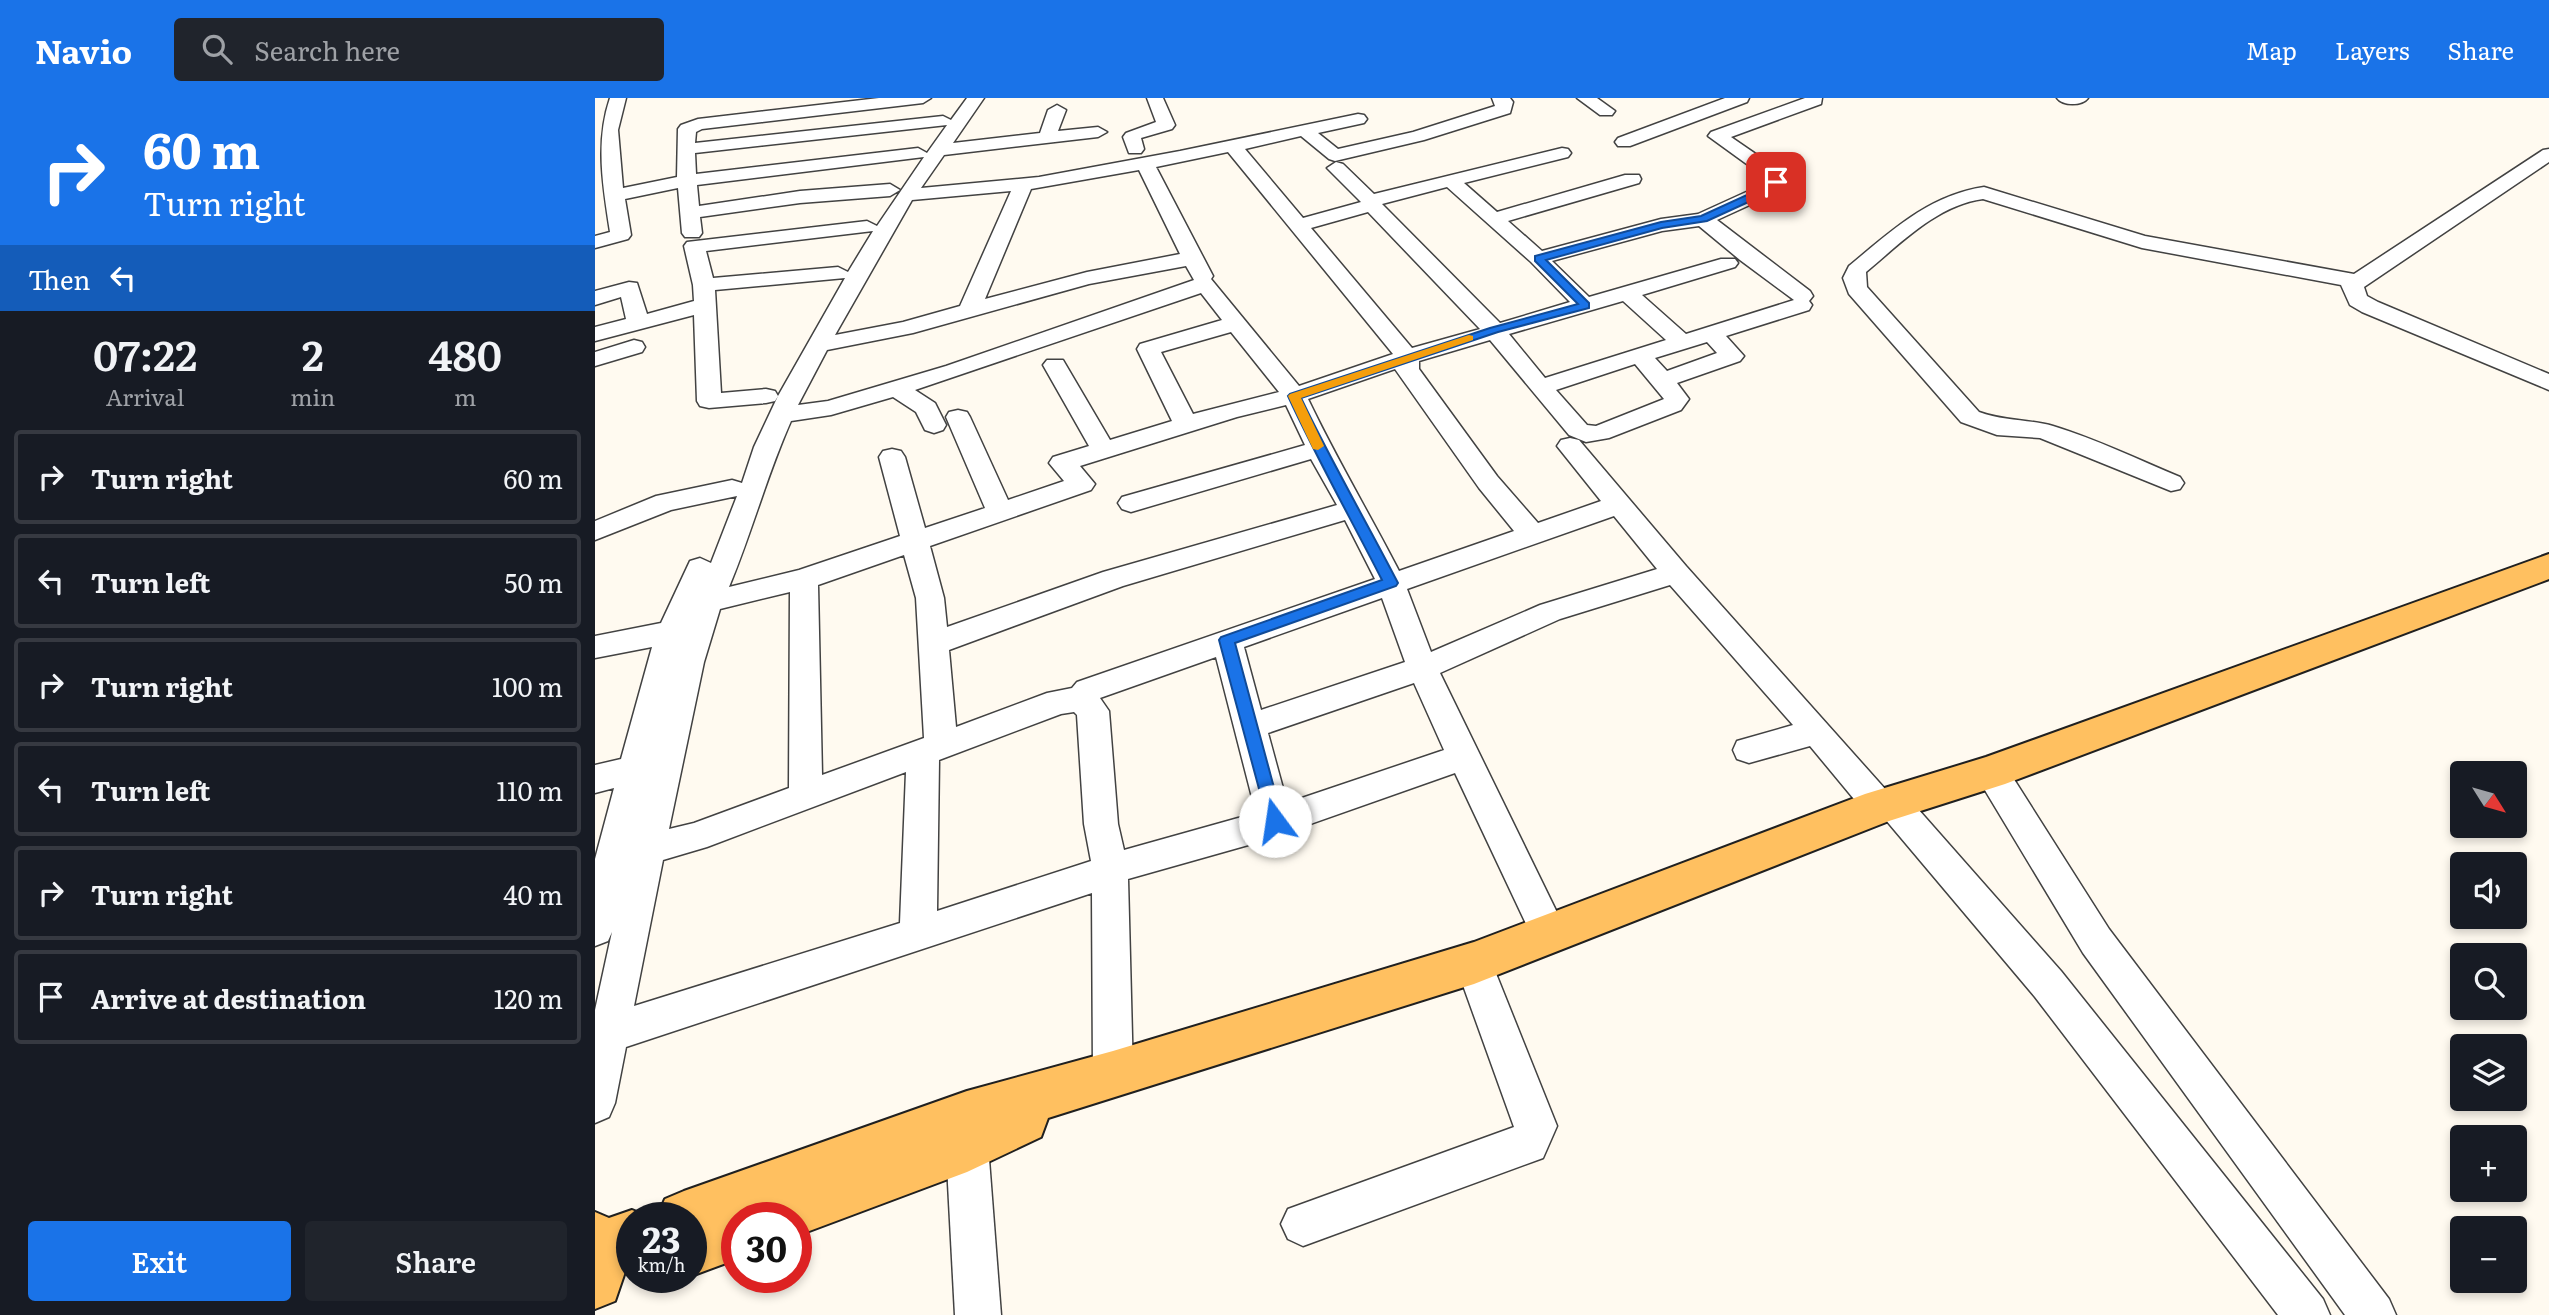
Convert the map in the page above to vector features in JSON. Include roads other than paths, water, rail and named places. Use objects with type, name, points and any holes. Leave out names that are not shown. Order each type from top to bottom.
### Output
[{"type":"main road","points":[[707,1210],[967,1116],[1113,1075],[1474,963],[1885,804],[1991,772],[2549,566]]},
{"type":"main road","points":[[812,1204],[967,1146],[1113,1075]]},
{"type":"street","points":[[618,98],[603,141],[609,160],[629,288],[621,335]]},
{"type":"street","points":[[923,98],[698,124],[687,128],[690,213],[705,295],[709,401],[831,408],[954,371],[1205,284]]},
{"type":"street","points":[[928,152],[957,98]]},
{"type":"street","points":[[595,1103],[601,1036],[648,849],[689,662],[708,602],[748,510],[773,405],[838,273],[867,227],[976,98]]},
{"type":"street","points":[[1155,98],[1166,125],[1132,137],[1140,156],[1205,284],[1294,396],[1319,449],[1391,583],[1423,668],[1462,757],[1483,794],[1551,935]]},
{"type":"street","points":[[1304,130],[1329,152],[1344,154],[1417,136],[1504,109],[1504,102],[1500,98]]},
{"type":"street","points":[[1585,98],[1606,111]]},
{"type":"street","points":[[1681,98],[1739,127]]},
{"type":"street","points":[[1624,142],[1741,98]]},
{"type":"street","points":[[2065,98],[2080,98]]},
{"type":"street","points":[[1538,258],[1661,225],[1703,219],[1773,187],[1775,176],[1717,136],[1815,100]]},
{"type":"street","points":[[1047,138],[1065,106]]},
{"type":"street","points":[[690,213],[800,197],[1024,184],[1140,156],[1233,146],[1358,119]]},
{"type":"street","points":[[686,149],[943,121]]},
{"type":"street","points":[[615,195],[687,181],[1098,132]]},
{"type":"street","points":[[1233,146],[1407,357],[1407,369],[1488,482],[1532,534]]},
{"type":"street","points":[[1299,225],[1451,181],[1562,153]]},
{"type":"street","points":[[2549,154],[2352,285],[2354,295],[2370,307],[2549,383]]},
{"type":"street","points":[[1336,168],[1405,242],[1494,330],[1578,430],[1593,434],[1672,405],[1677,399],[1641,357]]},
{"type":"street","points":[[2526,169],[2549,180]]},
{"type":"street","points":[[1494,219],[1632,179]]},
{"type":"street","points":[[1451,181],[1538,258],[1585,305]]},
{"type":"street","points":[[969,311],[1024,184]]},
{"type":"street","points":[[595,929],[601,879],[673,632],[717,533],[752,426],[773,405],[818,345],[898,192]]},
{"type":"street","points":[[2171,483],[2049,433],[2035,429],[1997,427],[1970,417],[1857,289],[1854,278],[1856,270],[1902,233],[1948,202],[1967,194],[1984,193],[2142,242],[2355,281]]},
{"type":"street","points":[[1540,387],[1641,357],[1802,300],[1703,219]]},
{"type":"street","points":[[694,246],[867,227]]},
{"type":"street","points":[[595,242],[621,235]]},
{"type":"street","points":[[818,345],[905,328],[1087,278],[1193,258]]},
{"type":"street","points":[[708,602],[804,579],[1082,484],[1062,463],[1103,449],[1294,396],[1494,330],[1728,263]]},
{"type":"street","points":[[595,359],[621,335],[705,295],[838,273]]},
{"type":"street","points":[[1087,278],[1104,319]]},
{"type":"street","points":[[595,298],[629,288]]},
{"type":"street","points":[[1627,293],[1683,343]]},
{"type":"street","points":[[1187,424],[1149,349],[1237,324]]},
{"type":"street","points":[[1663,380],[1731,356],[1711,333]]},
{"type":"street","points":[[1055,365],[1103,449]]},
{"type":"street","points":[[896,388],[946,421],[1000,512]]},
{"type":"street","points":[[1570,446],[1676,573],[1817,732],[2048,984],[2307,1315]]},
{"type":"street","points":[[1131,503],[1319,449]]},
{"type":"street","points":[[892,457],[930,598],[935,643],[932,749],[918,932]]},
{"type":"street","points":[[595,531],[665,502],[732,489]]},
{"type":"street","points":[[648,849],[695,837],[1058,702],[1081,699],[1088,690],[1620,504]]},
{"type":"street","points":[[935,643],[1113,579],[1353,509]]},
{"type":"street","points":[[1251,726],[1423,668],[1550,612],[1676,573]]},
{"type":"street","points":[[804,579],[806,796]]},
{"type":"street","points":[[595,647],[673,632]]},
{"type":"street","points":[[1227,640],[1275,821]]},
{"type":"street","points":[[1081,699],[1093,711],[1101,824],[1110,869],[1113,1075]]},
{"type":"street","points":[[1749,750],[1817,732]]},
{"type":"street","points":[[601,1036],[1074,884],[1110,869],[1275,821],[1462,757]]},
{"type":"street","points":[[595,779],[666,761]]},
{"type":"street","points":[[1991,772],[2096,941],[2373,1315]]},
{"type":"street","points":[[1303,1224],[1528,1143],[1536,1126],[1474,963]]},
{"type":"street","points":[[967,1146],[978,1315]]}]
